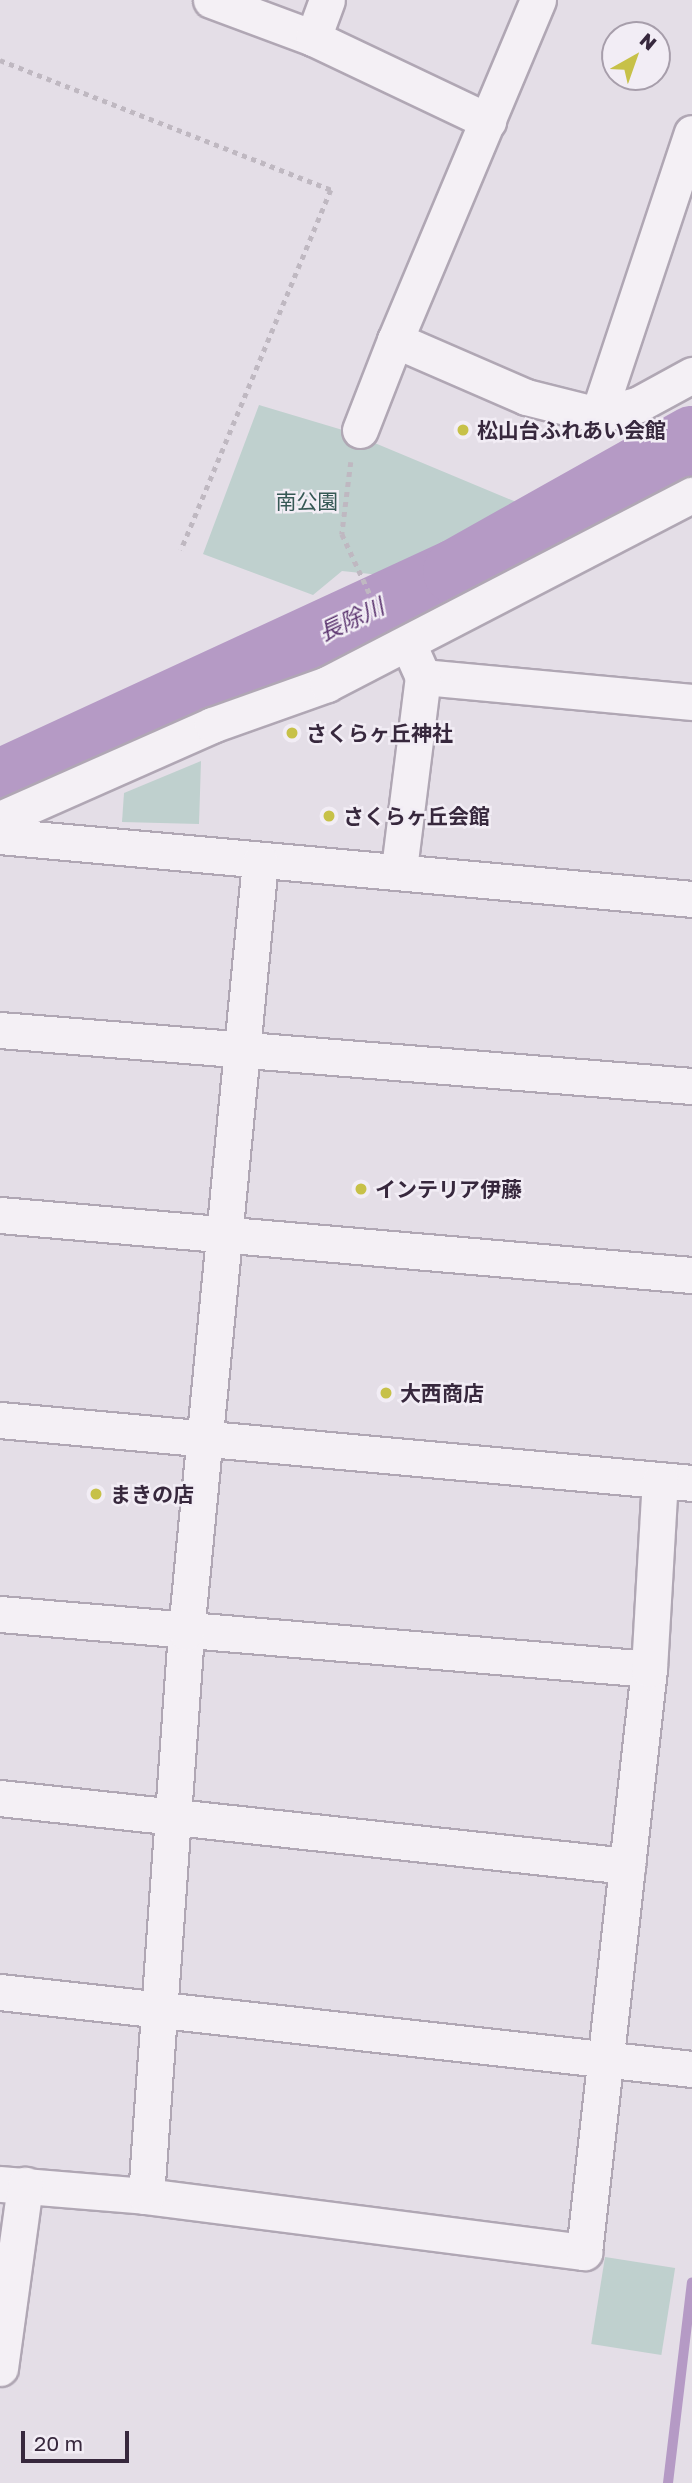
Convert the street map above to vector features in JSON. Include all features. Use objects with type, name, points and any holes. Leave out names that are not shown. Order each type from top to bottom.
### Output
[{"type":"street","points":[[211,0],[313,38],[488,121]]},
{"type":"street","points":[[313,38],[327,0]]},
{"type":"street","points":[[360,429],[538,0]]},
{"type":"street","points":[[598,415],[692,133]]},
{"type":"street","points":[[395,340],[526,397],[598,415],[637,405],[692,375]]},
{"type":"street","points":[[0,819],[212,725],[327,684],[692,495]]},
{"type":"street","points":[[399,869],[423,677],[401,645]]},
{"type":"street","points":[[423,677],[692,702]]},
{"type":"street","points":[[0,836],[260,862],[399,869],[692,899]]},
{"type":"street","points":[[146,2196],[163,2007],[171,1815],[186,1632],[260,862]]},
{"type":"street","points":[[0,1030],[243,1047],[692,1086]]},
{"type":"street","points":[[0,1215],[692,1275]]},
{"type":"street","points":[[0,1420],[676,1481],[649,1669],[584,2252],[146,2196],[13,2184],[0,2368]]},
{"type":"street","points":[[0,1614],[186,1632],[649,1669]]},
{"type":"street","points":[[0,1798],[627,1866]]},
{"type":"street","points":[[0,1992],[606,2055],[692,2069]]},
{"type":"path","points":[[0,60],[331,190],[181,550]]},
{"type":"path","points":[[360,429],[345,483],[342,534],[401,645]]},
{"type":"green space","name":"南公園","points":[[259,405],[346,431],[521,504],[380,575],[342,571],[313,595],[203,554]]},
{"type":"green space","points":[[201,761],[199,824],[122,822],[124,793]]},
{"type":"green space","points":[[605,2257],[675,2268],[661,2355],[591,2344]]},
{"type":"waterway","name":"長除川","points":[[0,781],[455,571],[692,438]]},
{"type":"waterway","points":[[668,2483],[692,2282]]},
{"type":"place","name":"松山台ふれあい会館","points":[[463,430]]},
{"type":"place","name":"さくらヶ丘神社","points":[[292,733]]},
{"type":"place","name":"さくらヶ丘会館","points":[[329,816]]},
{"type":"place","name":"インテリア伊藤","points":[[361,1189]]},
{"type":"place","name":"大西商店","points":[[386,1393]]},
{"type":"place","name":"まきの店","points":[[96,1494]]}]
